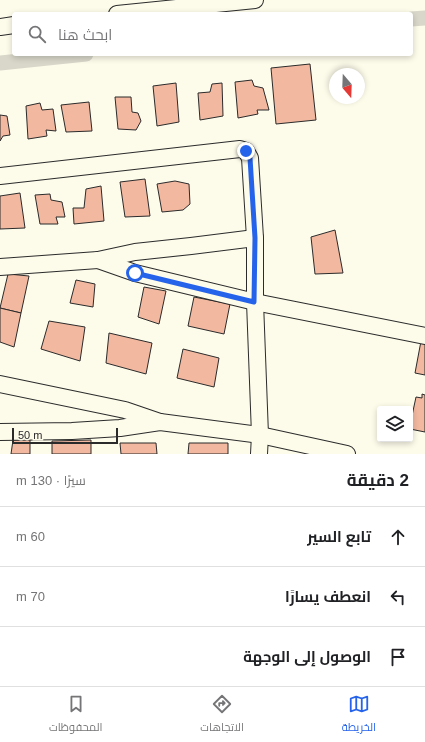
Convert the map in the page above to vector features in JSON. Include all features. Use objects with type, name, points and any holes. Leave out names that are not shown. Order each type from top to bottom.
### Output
[{"type":"street","points":[[137,12],[255,0]]},
{"type":"street","points":[[0,27],[12,25]]},
{"type":"street","points":[[0,176],[240,149],[246,151],[250,158],[255,238],[254,302],[260,435],[259,454]]},
{"type":"street","points":[[0,267],[98,260],[135,252],[255,238]]},
{"type":"street","points":[[98,260],[135,273],[254,302],[425,336]]},
{"type":"street","points":[[0,384],[125,410],[160,422],[260,435],[347,454]]},
{"type":"street","points":[[0,432],[72,431],[120,428],[160,422]]},
{"type":"building","points":[[310,64],[316,120],[276,124],[271,68]]},
{"type":"building","points":[[252,80],[254,86],[263,88],[269,110],[257,110],[258,114],[238,118],[235,82]]},
{"type":"building","points":[[176,83],[179,122],[157,126],[153,86]]},
{"type":"building","points":[[222,83],[223,116],[200,120],[198,93],[210,92],[212,84]]},
{"type":"building","points":[[115,97],[131,97],[132,112],[138,113],[141,121],[136,130],[118,129]]},
{"type":"building","points":[[89,102],[92,131],[66,132],[61,105]]},
{"type":"building","points":[[40,103],[42,110],[53,109],[56,131],[46,130],[47,136],[28,139],[26,106]]},
{"type":"building","points":[[0,115],[7,116],[10,135],[3,136],[0,141]]},
{"type":"building","points":[[145,179],[150,216],[125,217],[120,182]]},
{"type":"building","points":[[175,181],[189,184],[190,204],[183,210],[162,212],[157,184]]},
{"type":"building","points":[[101,186],[104,221],[74,224],[73,208],[84,208],[86,189]]},
{"type":"building","points":[[20,193],[25,228],[0,229],[0,196]]},
{"type":"building","points":[[50,194],[51,200],[62,202],[65,217],[56,217],[58,224],[40,224],[35,195]]},
{"type":"building","points":[[335,230],[343,273],[315,274],[311,237]]},
{"type":"building","points":[[8,274],[29,276],[21,313],[0,308]]},
{"type":"building","points":[[76,280],[95,284],[93,307],[70,303]]},
{"type":"building","points":[[144,287],[166,291],[159,324],[138,317]]},
{"type":"building","points":[[194,297],[230,304],[224,334],[188,326]]},
{"type":"building","points":[[0,308],[21,313],[14,347],[0,342]]},
{"type":"building","points":[[49,321],[85,327],[80,361],[41,349]]},
{"type":"building","points":[[109,333],[152,343],[146,374],[106,363]]},
{"type":"building","points":[[421,341],[425,342],[425,375],[415,373]]},
{"type":"building","points":[[183,349],[219,358],[214,387],[177,378]]},
{"type":"building","points":[[422,394],[425,395],[425,432],[413,430],[413,411],[416,397],[422,398]]},
{"type":"building","points":[[30,439],[30,454],[11,454],[13,440]]},
{"type":"building","points":[[91,440],[91,454],[52,454],[52,441]]},
{"type":"building","points":[[120,443],[156,443],[157,454],[121,454]]},
{"type":"building","points":[[189,443],[228,443],[228,454],[188,454]]},
{"type":"waterway","points":[[413,19],[425,18]]},
{"type":"waterway","points":[[0,63],[67,56]]},
{"type":"route","points":[[135,273],[254,302],[255,238],[250,158],[246,151]]}]
